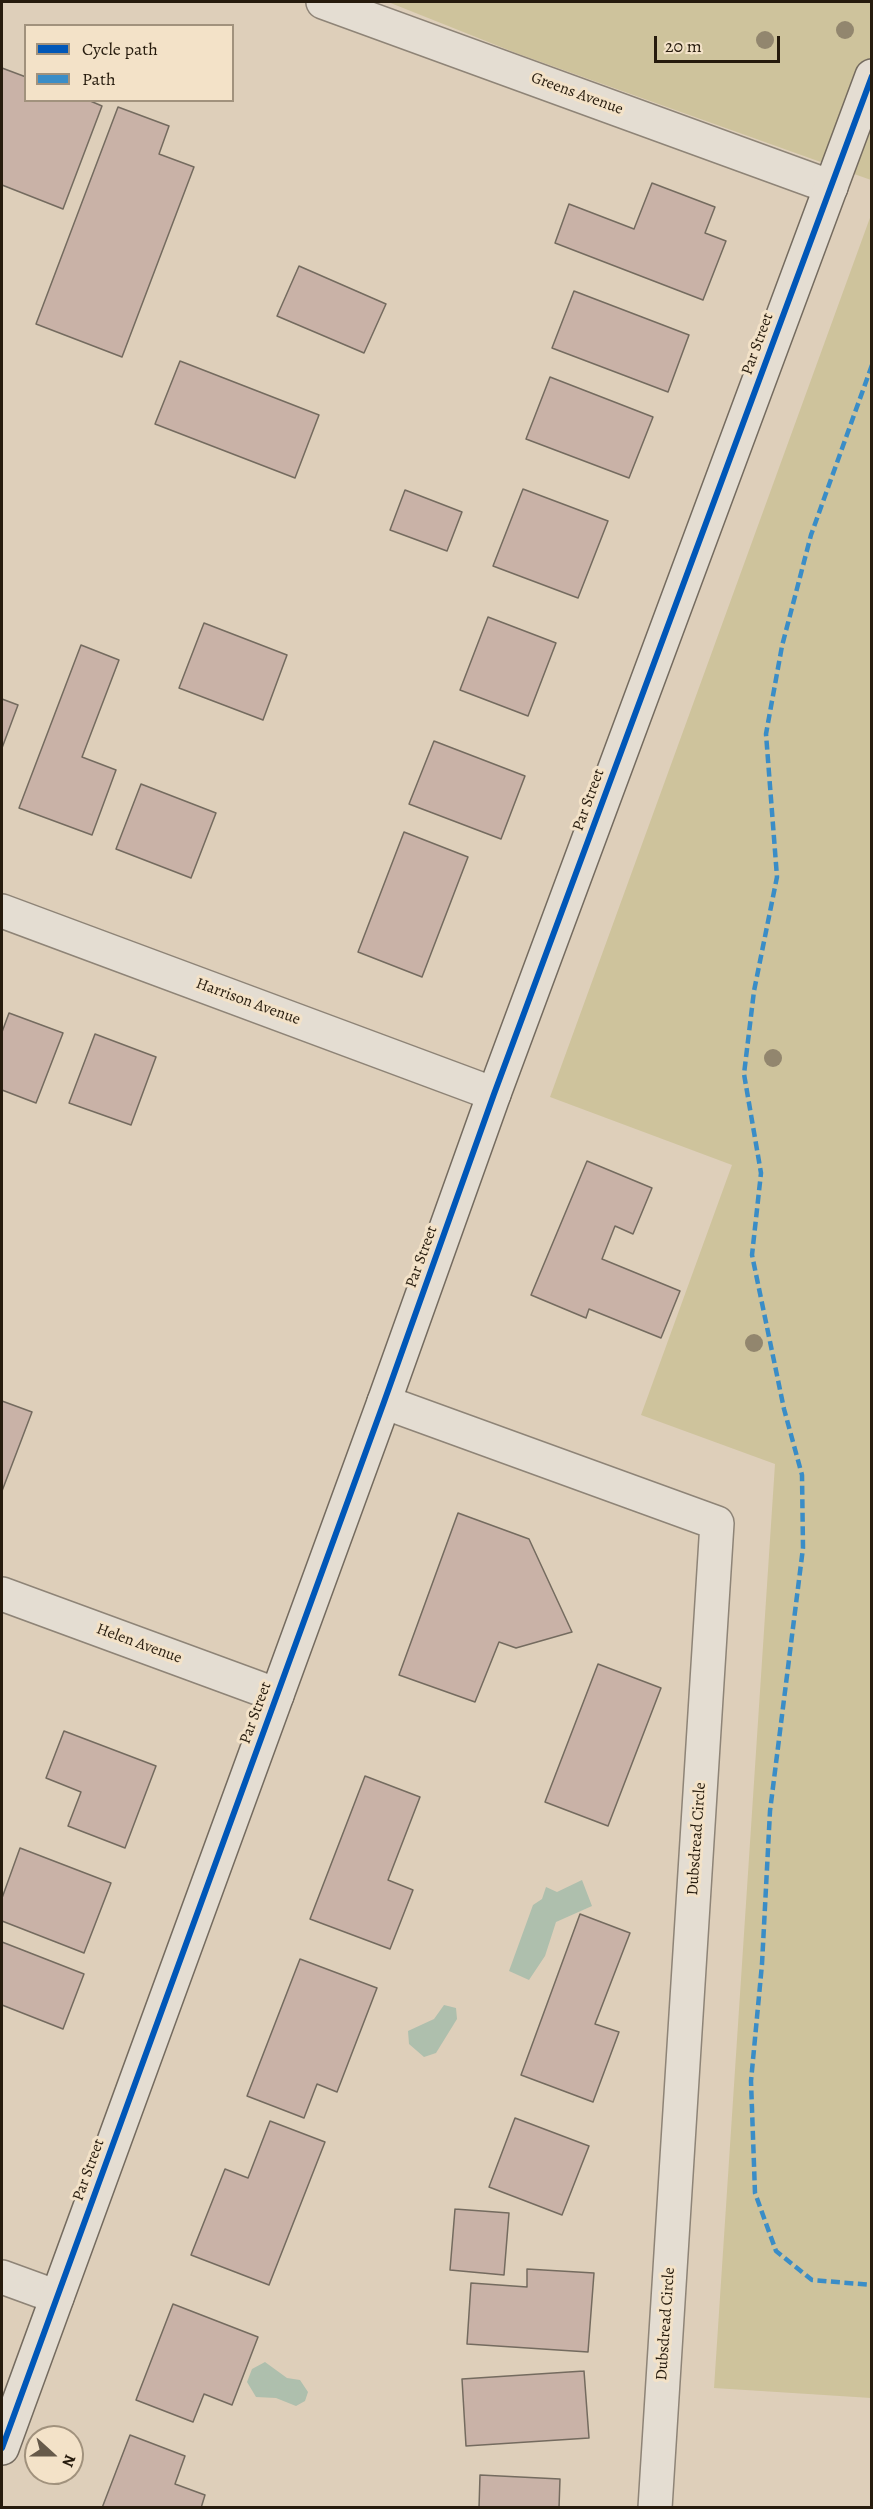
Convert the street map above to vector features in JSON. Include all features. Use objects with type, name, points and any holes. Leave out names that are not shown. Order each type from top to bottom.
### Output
[{"type":"street","name":"Greens Avenue","points":[[323,2],[831,187]]},
{"type":"street","name":"Par Street","points":[[2,2448],[384,1402],[494,1094],[872,76]]},
{"type":"street","name":"Harrison Avenue","points":[[2,911],[494,1094]]},
{"type":"street","name":"Dubsdread Circle","points":[[384,1402],[717,1523],[655,2508]]},
{"type":"street","name":"Helen Avenue","points":[[2,1594],[277,1695]]},
{"type":"street","points":[[2,2277],[57,2297]]},
{"type":"shaded area","points":[[388,2],[871,2],[871,180],[516,53]]},
{"type":"shaded area","points":[[871,215],[871,2398],[714,2388],[775,1464],[641,1415],[732,1165],[550,1097]]},
{"type":"shaded area","points":[[582,1880],[592,1906],[556,1922],[545,1956],[529,1980],[509,1971],[533,1905],[542,1899],[546,1887],[557,1892]]},
{"type":"shaded area","points":[[444,2005],[456,2008],[457,2019],[436,2053],[424,2057],[409,2044],[408,2031],[434,2019]]},
{"type":"shaded area","points":[[265,2362],[287,2378],[300,2380],[308,2392],[305,2401],[296,2406],[276,2398],[256,2397],[247,2382],[252,2369]]},
{"type":"building","points":[[2,68],[24,76],[24,102],[93,102],[102,106],[63,209],[2,185]]},
{"type":"building","points":[[118,107],[169,126],[159,154],[194,167],[122,357],[36,324]]},
{"type":"building","points":[[652,183],[715,207],[705,233],[726,241],[703,300],[555,243],[569,204],[634,229]]},
{"type":"building","points":[[299,266],[386,304],[364,353],[277,316]]},
{"type":"building","points":[[574,291],[689,335],[668,392],[552,348]]},
{"type":"building","points":[[180,361],[319,415],[295,478],[155,424]]},
{"type":"building","points":[[550,377],[653,417],[629,478],[526,439]]},
{"type":"building","points":[[523,489],[608,521],[578,598],[493,566]]},
{"type":"building","points":[[405,490],[462,512],[447,551],[390,530]]},
{"type":"building","points":[[488,617],[556,643],[528,716],[460,690]]},
{"type":"building","points":[[204,623],[287,655],[263,720],[179,688]]},
{"type":"building","points":[[81,645],[119,660],[82,757],[116,770],[92,835],[19,808]]},
{"type":"building","points":[[2,699],[18,705],[2,748]]},
{"type":"building","points":[[434,741],[525,776],[501,839],[409,804]]},
{"type":"building","points":[[141,784],[216,813],[191,878],[116,849]]},
{"type":"building","points":[[404,832],[468,857],[422,977],[358,952]]},
{"type":"building","points":[[9,1013],[63,1033],[36,1103],[2,1090],[2,1032]]},
{"type":"building","points":[[95,1034],[156,1057],[131,1125],[69,1103]]},
{"type":"building","points":[[587,1161],[652,1188],[633,1234],[615,1226],[602,1259],[680,1291],[661,1338],[589,1309],[586,1318],[531,1295]]},
{"type":"building","points":[[2,1401],[32,1412],[2,1491]]},
{"type":"building","points":[[458,1513],[529,1539],[572,1632],[516,1648],[499,1642],[475,1702],[399,1675]]},
{"type":"building","points":[[598,1664],[661,1688],[608,1826],[545,1802]]},
{"type":"building","points":[[64,1731],[156,1766],[125,1848],[68,1826],[81,1792],[46,1778]]},
{"type":"building","points":[[365,1776],[420,1797],[388,1880],[413,1890],[390,1949],[310,1919]]},
{"type":"building","points":[[20,1848],[111,1883],[84,1953],[2,1921],[2,1898]]},
{"type":"building","points":[[580,1914],[630,1933],[595,2024],[619,2032],[593,2102],[521,2075]]},
{"type":"building","points":[[2,1942],[84,1974],[63,2029],[2,2005]]},
{"type":"building","points":[[300,1959],[377,1988],[337,2092],[317,2084],[304,2118],[247,2096]]},
{"type":"building","points":[[515,2118],[589,2146],[562,2215],[489,2187]]},
{"type":"building","points":[[270,2121],[325,2142],[269,2285],[191,2255],[225,2169],[248,2178]]},
{"type":"building","points":[[455,2209],[509,2213],[504,2275],[450,2270]]},
{"type":"building","points":[[527,2269],[594,2273],[588,2352],[467,2344],[471,2283],[527,2287]]},
{"type":"building","points":[[173,2304],[258,2337],[232,2405],[204,2394],[193,2422],[136,2400]]},
{"type":"building","points":[[584,2371],[589,2438],[466,2446],[462,2379]]},
{"type":"building","points":[[130,2435],[185,2456],[175,2484],[205,2495],[201,2508],[102,2508]]},
{"type":"building","points":[[480,2475],[560,2479],[559,2508],[479,2508]]},
{"type":"marked path","points":[[872,365],[811,535],[782,646],[766,734],[777,877],[754,991],[744,1074],[761,1173],[752,1255],[784,1409],[802,1475],[803,1548],[770,1811],[762,1964],[751,2081],[755,2193],[776,2251],[812,2280],[872,2285]]},
{"type":"cycle path","points":[[2,2448],[384,1402],[494,1094],[872,76]]}]
